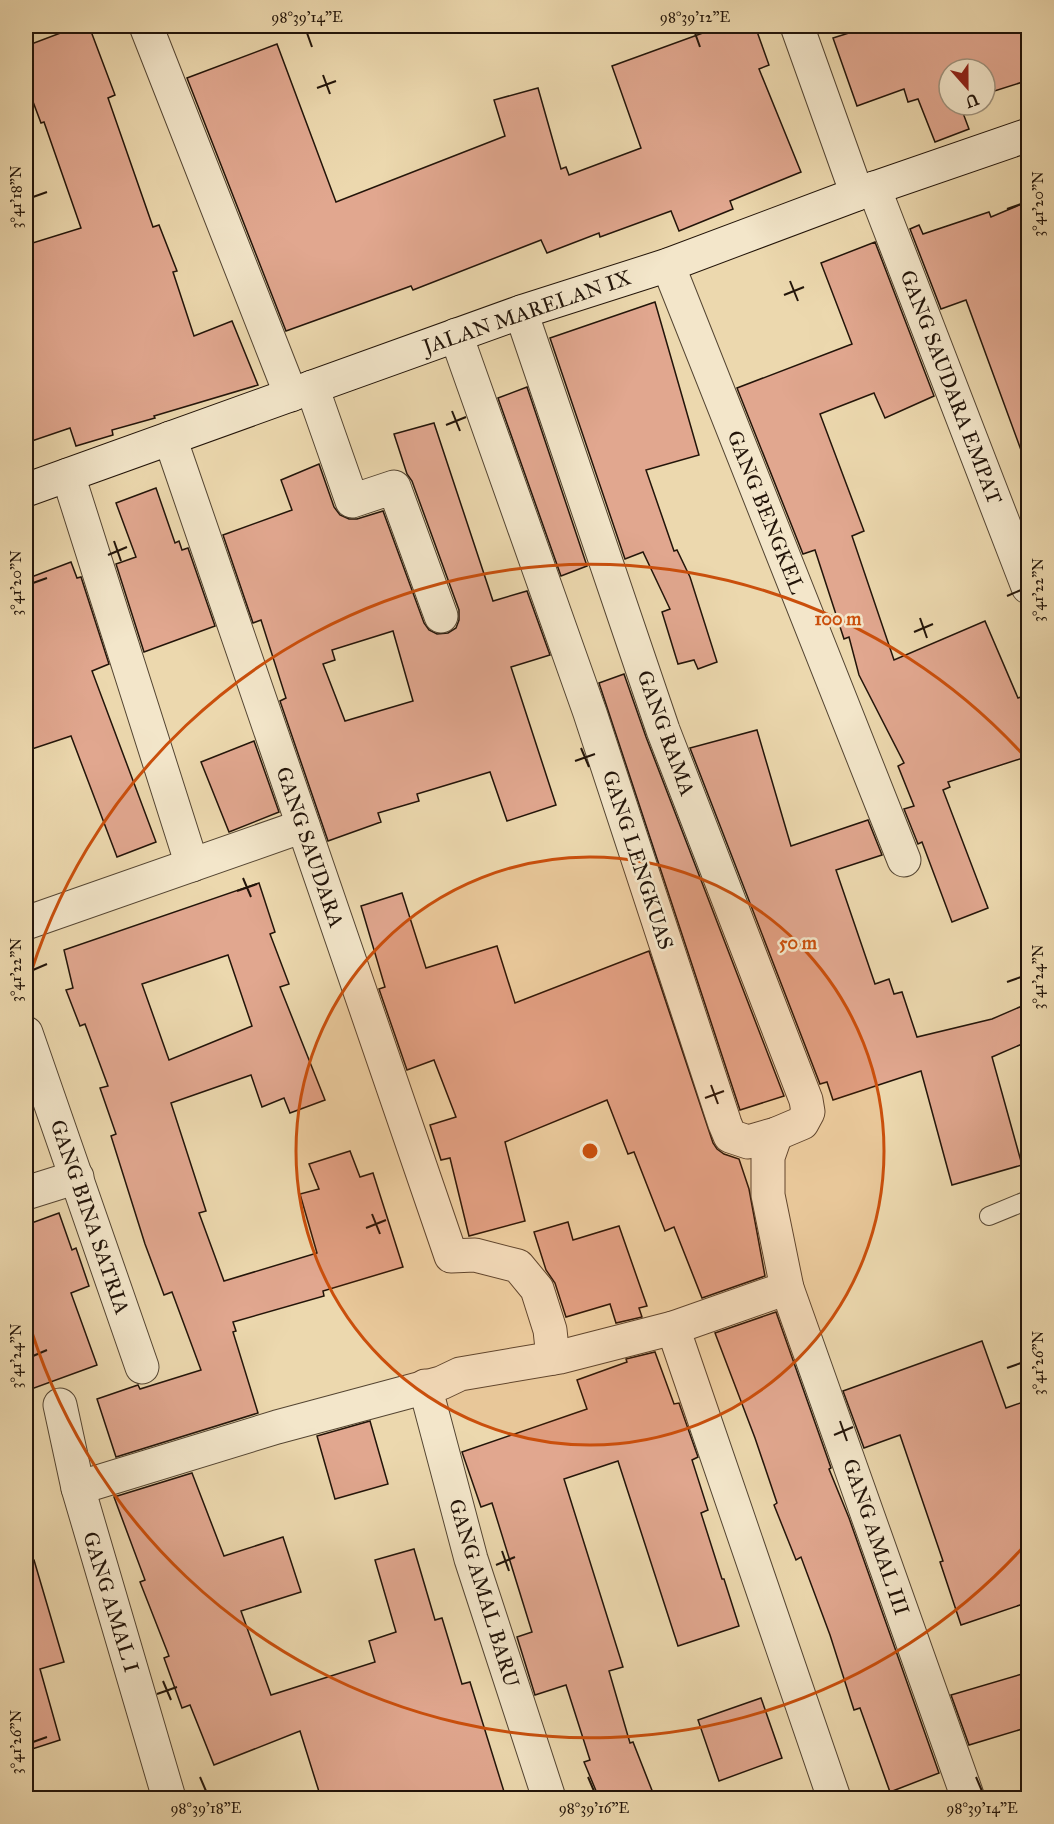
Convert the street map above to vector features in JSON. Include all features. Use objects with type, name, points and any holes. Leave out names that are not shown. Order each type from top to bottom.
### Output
[{"type":"street","points":[[146,26],[301,391],[352,501],[394,487],[441,616]]},
{"type":"street","name":"GANG SAUDARA EMPAT","points":[[797,26],[1029,586]]},
{"type":"street","name":"JALAN MARELAN IX","points":[[26,490],[456,335],[668,265],[865,191],[1029,135]]},
{"type":"street","name":"GANG BENGKEL","points":[[668,265],[904,860]]},
{"type":"street","name":"GANG RAMA","points":[[521,312],[663,730],[806,1100],[808,1112],[802,1123],[776,1134]]},
{"type":"street","name":"GANG LENGKUAS","points":[[456,335],[590,713],[725,1124],[730,1136],[748,1142],[776,1134]]},
{"type":"street","name":"GANG SAUDARA","points":[[170,438],[451,1256],[475,1255],[518,1266],[537,1289],[550,1330],[553,1358]]},
{"type":"street","points":[[68,475],[192,865]]},
{"type":"street","points":[[26,923],[303,826]]},
{"type":"street","name":"GANG BINA SATRIA","points":[[26,1032],[142,1367]]},
{"type":"street","name":"GANG AMAL III","points":[[776,1134],[768,1157],[768,1196],[787,1288],[968,1798]]},
{"type":"street","points":[[26,1193],[77,1177]]},
{"type":"street","points":[[78,1488],[278,1427],[441,1383],[460,1374],[553,1358],[674,1328],[787,1288]]},
{"type":"street","points":[[674,1328],[834,1798]]},
{"type":"street","name":"GANG AMAL BARU","points":[[425,1386],[471,1559],[549,1798]]},
{"type":"street","name":"GANG AMAL I","points":[[60,1405],[78,1488],[170,1798]]},
{"type":"lane","points":[[989,1216],[1029,1200]]},
{"type":"building","points":[[79,26],[89,26],[115,95],[108,98],[153,227],[159,225],[177,271],[173,272],[194,336],[232,321],[258,385],[112,430],[113,435],[76,446],[70,428],[26,443],[26,245],[81,228],[44,122],[41,123],[26,83],[26,46]]},
{"type":"building","points":[[722,26],[755,26],[769,65],[759,69],[801,172],[730,201],[733,209],[679,231],[671,211],[600,237],[599,233],[547,253],[541,240],[413,290],[411,286],[286,331],[187,78],[277,44],[336,202],[505,136],[494,100],[538,88],[561,169],[566,167],[569,175],[641,148],[612,66]]},
{"type":"building","points":[[871,26],[1029,26],[1029,80],[997,90],[997,57],[937,57],[937,117],[964,117],[969,129],[935,142],[918,99],[908,102],[904,89],[857,106],[833,38]]},
{"type":"building","points":[[1029,201],[1029,460],[1025,461],[966,300],[941,309],[910,229],[919,225],[923,234],[989,212],[991,217]]},
{"type":"building","points":[[875,242],[934,396],[885,418],[874,393],[820,414],[864,531],[852,536],[894,660],[985,621],[1018,698],[1029,694],[1029,756],[948,782],[950,787],[943,790],[988,908],[952,922],[922,842],[918,844],[904,809],[914,806],[898,766],[904,763],[859,675],[849,637],[844,639],[815,550],[803,554],[737,388],[852,344],[821,263]]},
{"type":"building","points":[[655,302],[699,455],[646,470],[674,551],[677,550],[690,577],[717,662],[698,669],[694,660],[678,664],[662,612],[670,609],[643,552],[625,559],[550,338]]},
{"type":"building","points":[[527,387],[587,566],[561,576],[498,398]]},
{"type":"building","points":[[434,423],[493,601],[527,591],[550,655],[511,667],[556,805],[507,821],[490,772],[417,794],[419,801],[378,813],[381,822],[328,841],[280,701],[286,698],[261,620],[253,623],[223,535],[292,510],[281,480],[319,464],[334,507],[340,515],[349,519],[357,519],[383,511],[424,623],[429,630],[437,634],[448,633],[456,628],[459,610],[394,434]],"holes":[[[393,631],[413,701],[345,721],[323,664],[335,660],[332,650]]]},
{"type":"building","points":[[156,488],[175,543],[179,541],[182,550],[188,548],[215,626],[144,652],[116,564],[136,557],[116,503]]},
{"type":"building","points":[[71,562],[77,578],[81,577],[109,664],[92,671],[156,842],[117,857],[71,736],[26,751],[26,579]]},
{"type":"building","points":[[624,674],[784,1096],[740,1110],[599,683]]},
{"type":"building","points":[[757,730],[791,846],[868,820],[882,855],[836,870],[875,984],[889,979],[894,994],[902,992],[917,1037],[992,1019],[1029,1003],[1029,1041],[992,1057],[1022,1165],[952,1185],[921,1071],[833,1100],[827,1082],[820,1084],[690,748]]},
{"type":"building","points":[[254,741],[279,812],[229,832],[201,762]]},
{"type":"building","points":[[259,883],[275,932],[270,934],[289,984],[280,987],[325,1100],[290,1113],[284,1098],[262,1107],[251,1075],[171,1103],[206,1211],[199,1213],[224,1281],[317,1253],[300,1194],[319,1189],[309,1164],[350,1151],[360,1177],[373,1173],[403,1267],[323,1291],[324,1296],[233,1322],[236,1331],[233,1332],[258,1413],[116,1457],[97,1399],[138,1385],[140,1389],[201,1370],[172,1292],[164,1295],[145,1244],[111,1136],[116,1134],[100,1088],[108,1086],[85,1024],[80,1026],[66,990],[73,988],[64,950]],"holes":[[[228,955],[252,1026],[169,1060],[142,984]]]},
{"type":"building","points":[[402,893],[426,968],[497,946],[515,1003],[649,951],[713,1143],[724,1154],[739,1159],[749,1189],[765,1276],[702,1298],[674,1227],[665,1231],[634,1152],[628,1154],[607,1100],[505,1142],[525,1221],[469,1236],[450,1158],[441,1160],[430,1125],[456,1117],[434,1060],[407,1070],[379,989],[385,987],[361,906]]},
{"type":"building","points":[[59,1213],[72,1250],[76,1248],[89,1286],[71,1293],[97,1365],[26,1391],[26,1225]]},
{"type":"building","points":[[568,1222],[573,1240],[619,1226],[647,1306],[639,1308],[642,1317],[616,1323],[610,1304],[566,1317],[555,1283],[546,1270],[534,1232]]},
{"type":"building","points":[[776,1312],[831,1468],[829,1469],[849,1518],[939,1773],[890,1792],[860,1708],[854,1710],[830,1635],[801,1557],[796,1560],[774,1505],[777,1503],[755,1438],[715,1333]]},
{"type":"building","points":[[982,1341],[1006,1408],[1029,1400],[1029,1602],[961,1625],[940,1562],[943,1561],[900,1435],[864,1448],[843,1391]]},
{"type":"building","points":[[655,1352],[674,1404],[679,1403],[698,1457],[692,1460],[708,1510],[701,1513],[739,1626],[678,1646],[618,1461],[564,1479],[623,1667],[609,1671],[630,1743],[633,1742],[655,1798],[599,1798],[584,1762],[590,1760],[566,1685],[535,1695],[517,1637],[532,1632],[492,1503],[481,1507],[462,1452],[587,1409],[577,1380],[627,1362],[626,1359]]},
{"type":"building","points":[[370,1421],[388,1484],[335,1499],[317,1436]]},
{"type":"building","points":[[192,1473],[224,1556],[283,1537],[301,1592],[241,1611],[271,1695],[375,1662],[369,1641],[396,1632],[375,1560],[414,1549],[435,1620],[442,1618],[462,1684],[470,1682],[506,1798],[321,1798],[300,1731],[214,1765],[190,1705],[182,1708],[164,1658],[169,1656],[140,1582],[145,1580],[114,1497]]},
{"type":"building","points":[[34,1560],[64,1662],[40,1669],[60,1740],[26,1751],[26,1561]]},
{"type":"building","points":[[1029,1672],[1029,1727],[969,1745],[951,1695]]},
{"type":"building","points":[[761,1698],[782,1758],[719,1781],[698,1720]]}]
